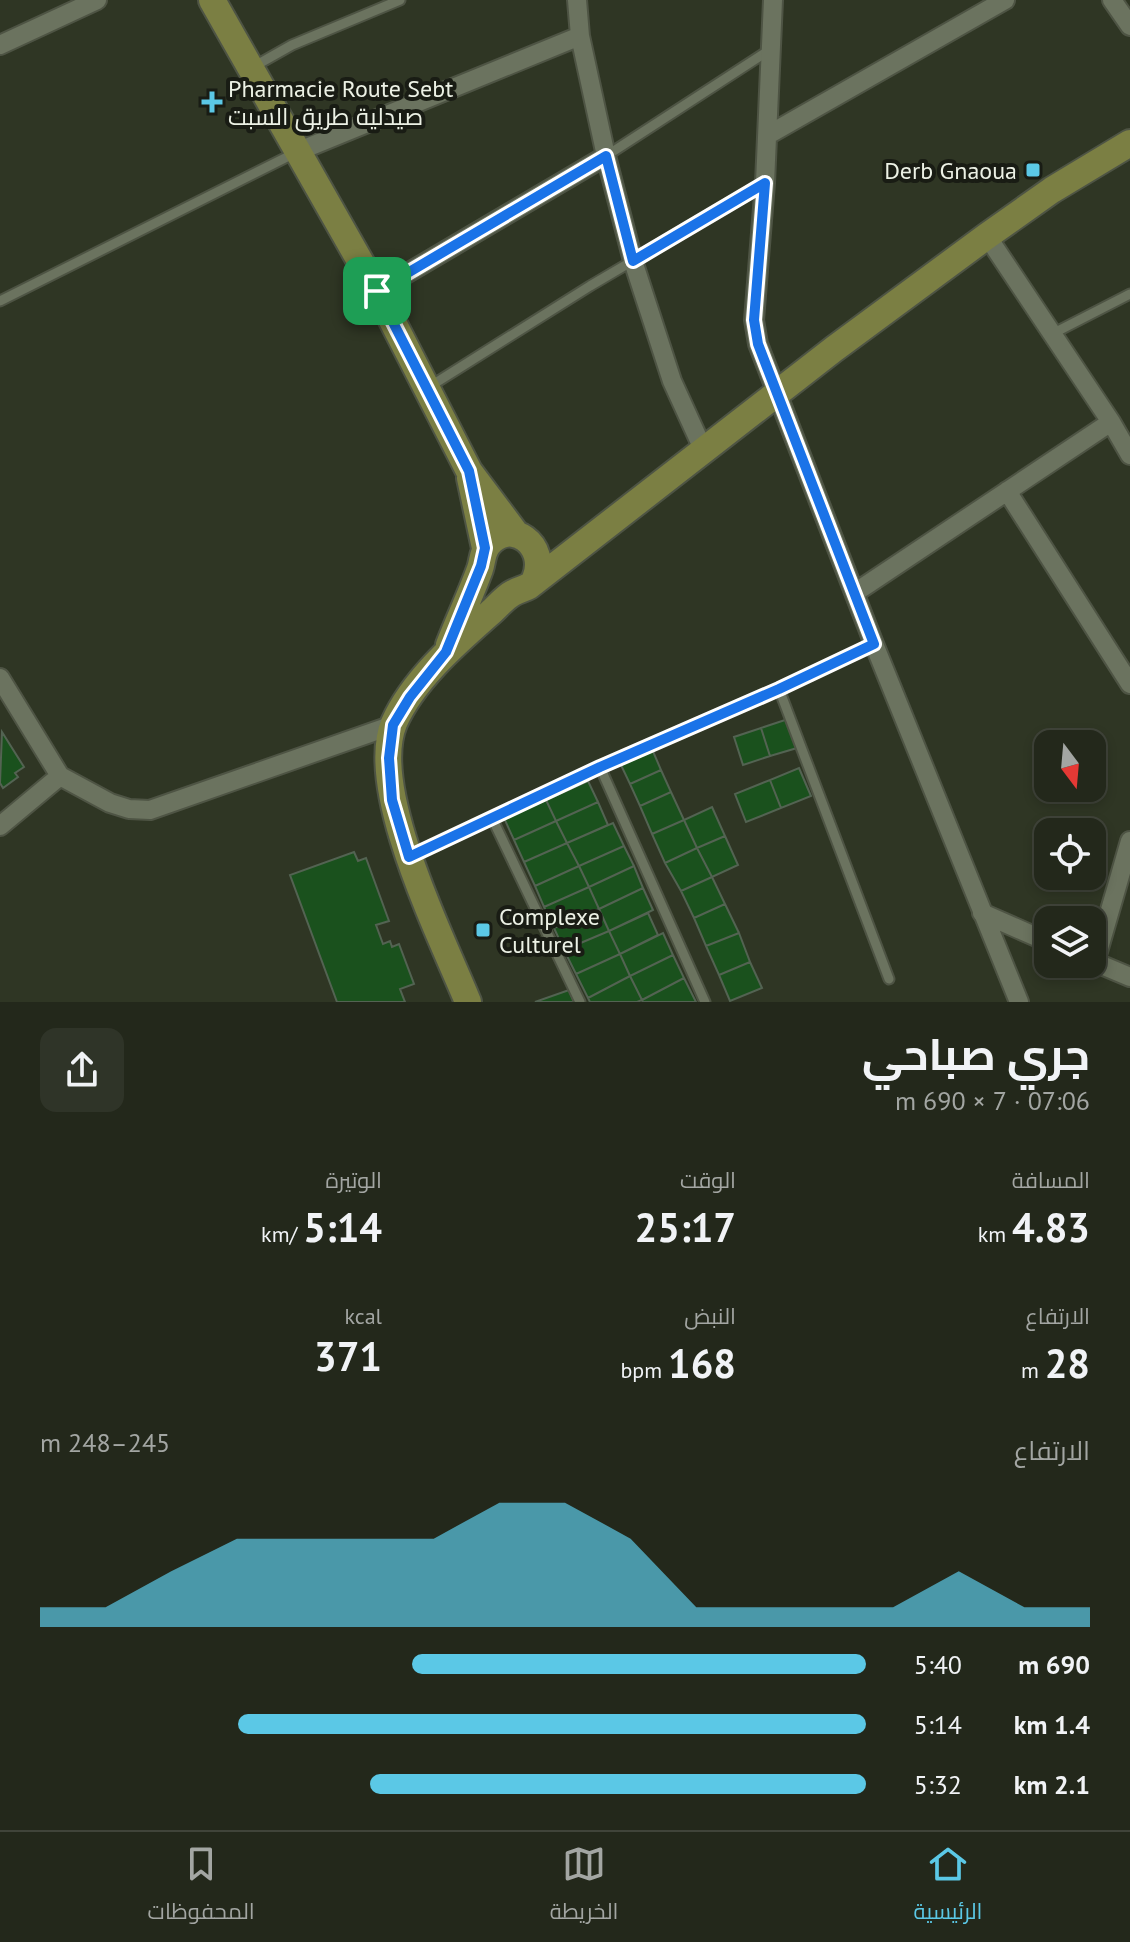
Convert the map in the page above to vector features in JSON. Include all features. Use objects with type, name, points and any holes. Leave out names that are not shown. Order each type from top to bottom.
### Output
[{"type":"street","points":[[0,45],[97,0]]},
{"type":"street","points":[[212,0],[253,67],[377,291],[469,471],[540,561],[535,579]]},
{"type":"street","points":[[768,135],[1005,0]]},
{"type":"street","points":[[582,2],[580,36],[633,261],[672,381],[703,449]]},
{"type":"street","points":[[777,2],[771,49],[765,183],[754,320],[758,344],[874,644],[1019,1002]]},
{"type":"street","points":[[299,151],[580,36]]},
{"type":"street","points":[[468,1002],[409,857],[392,800],[389,758],[393,725],[410,697],[446,652],[513,593],[522,590],[776,393],[987,236],[1052,190],[1130,143]]},
{"type":"street","points":[[377,291],[606,156]]},
{"type":"street","points":[[987,236],[1130,455]]},
{"type":"street","points":[[856,592],[1111,422]]},
{"type":"street","points":[[469,471],[488,583],[513,593]]},
{"type":"street","points":[[1007,491],[1130,684]]},
{"type":"street","points":[[446,652],[483,557],[499,536],[525,540],[604,525]]},
{"type":"street","points":[[0,678],[60,776],[110,803],[129,809],[150,810],[393,725]]},
{"type":"street","points":[[0,826],[60,776]]},
{"type":"street","points":[[1106,919],[1130,841]]},
{"type":"street","points":[[982,913],[1034,936]]},
{"type":"street","points":[[1106,967],[1130,977]]},
{"type":"lane","points":[[253,67],[292,45],[400,0]]},
{"type":"lane","points":[[606,156],[771,49]]},
{"type":"lane","points":[[0,301],[299,151]]},
{"type":"lane","points":[[427,388],[765,183]]},
{"type":"lane","points":[[1052,334],[1130,294]]},
{"type":"lane","points":[[409,857],[874,644]]},
{"type":"lane","points":[[779,689],[889,979]]},
{"type":"lane","points":[[600,767],[705,1002]]},
{"type":"lane","points":[[492,818],[580,1002]]},
{"type":"building","points":[[788,719],[797,748],[770,756],[761,728]]},
{"type":"building","points":[[761,728],[770,756],[743,765],[734,737]]},
{"type":"building","points":[[2,732],[24,767],[15,773],[18,777],[3,788],[0,783]]},
{"type":"building","points":[[652,749],[661,770],[630,784],[620,763]]},
{"type":"building","points":[[799,768],[811,796],[781,808],[770,780]]},
{"type":"building","points":[[661,770],[671,792],[640,806],[630,784]]},
{"type":"building","points":[[770,780],[781,808],[746,822],[735,794]]},
{"type":"building","points":[[588,781],[598,802],[556,821],[546,800]]},
{"type":"building","points":[[671,792],[684,820],[652,834],[640,806]]},
{"type":"building","points":[[546,800],[556,821],[514,840],[504,818]]},
{"type":"building","points":[[598,802],[608,825],[567,843],[556,821]]},
{"type":"building","points":[[712,807],[725,836],[697,848],[684,820]]},
{"type":"building","points":[[684,820],[697,848],[665,863],[652,834]]},
{"type":"building","points":[[556,821],[567,843],[524,862],[514,840]]},
{"type":"building","points":[[613,823],[624,846],[579,866],[567,843]]},
{"type":"building","points":[[725,836],[738,865],[712,877],[697,848]]},
{"type":"building","points":[[567,843],[579,866],[535,886],[524,862]]},
{"type":"building","points":[[624,846],[634,866],[589,887],[579,866]]},
{"type":"building","points":[[697,848],[712,877],[681,891],[665,863]]},
{"type":"building","points":[[354,852],[358,861],[366,858],[389,921],[376,925],[383,944],[390,941],[392,947],[399,944],[414,984],[400,989],[405,1002],[337,1002],[290,875]]},
{"type":"building","points":[[579,866],[589,887],[544,907],[535,886]]},
{"type":"building","points":[[634,866],[643,888],[599,909],[589,887]]},
{"type":"building","points":[[712,877],[725,904],[694,918],[681,891]]},
{"type":"building","points":[[589,887],[599,909],[554,928],[544,907]]},
{"type":"building","points":[[643,888],[653,910],[609,931],[599,909]]},
{"type":"building","points":[[725,904],[739,933],[706,946],[694,918]]},
{"type":"building","points":[[599,909],[609,931],[564,950],[554,928]]},
{"type":"building","points":[[648,913],[658,935],[620,954],[609,931]]},
{"type":"building","points":[[609,931],[620,954],[576,974],[564,950]]},
{"type":"building","points":[[663,933],[673,955],[630,976],[620,954]]},
{"type":"building","points":[[739,933],[750,962],[719,975],[706,946]]},
{"type":"building","points":[[620,954],[630,976],[588,998],[576,974]]},
{"type":"building","points":[[673,955],[684,978],[642,1000],[630,976]]},
{"type":"building","points":[[750,962],[762,988],[730,1001],[719,975]]},
{"type":"building","points":[[630,976],[642,1000],[590,1002],[588,998]]},
{"type":"building","points":[[684,978],[696,1002],[643,1002],[642,1000]]},
{"type":"building","points":[[569,990],[574,1002],[535,1002]]},
{"type":"place","name":"Pharmacie Route Sebt صيدلية طريق السبت","points":[[212,102]]},
{"type":"place","name":"Derb Gnaoua","points":[[1033,170]]},
{"type":"place","name":"Complexe Culturel","points":[[483,930]]},
{"type":"route","points":[[606,156],[633,261],[765,183],[754,320],[758,344],[874,644],[409,857],[392,800],[389,758],[393,725],[410,697],[446,652],[481,566],[485,548],[469,471],[377,291],[606,156]]}]
